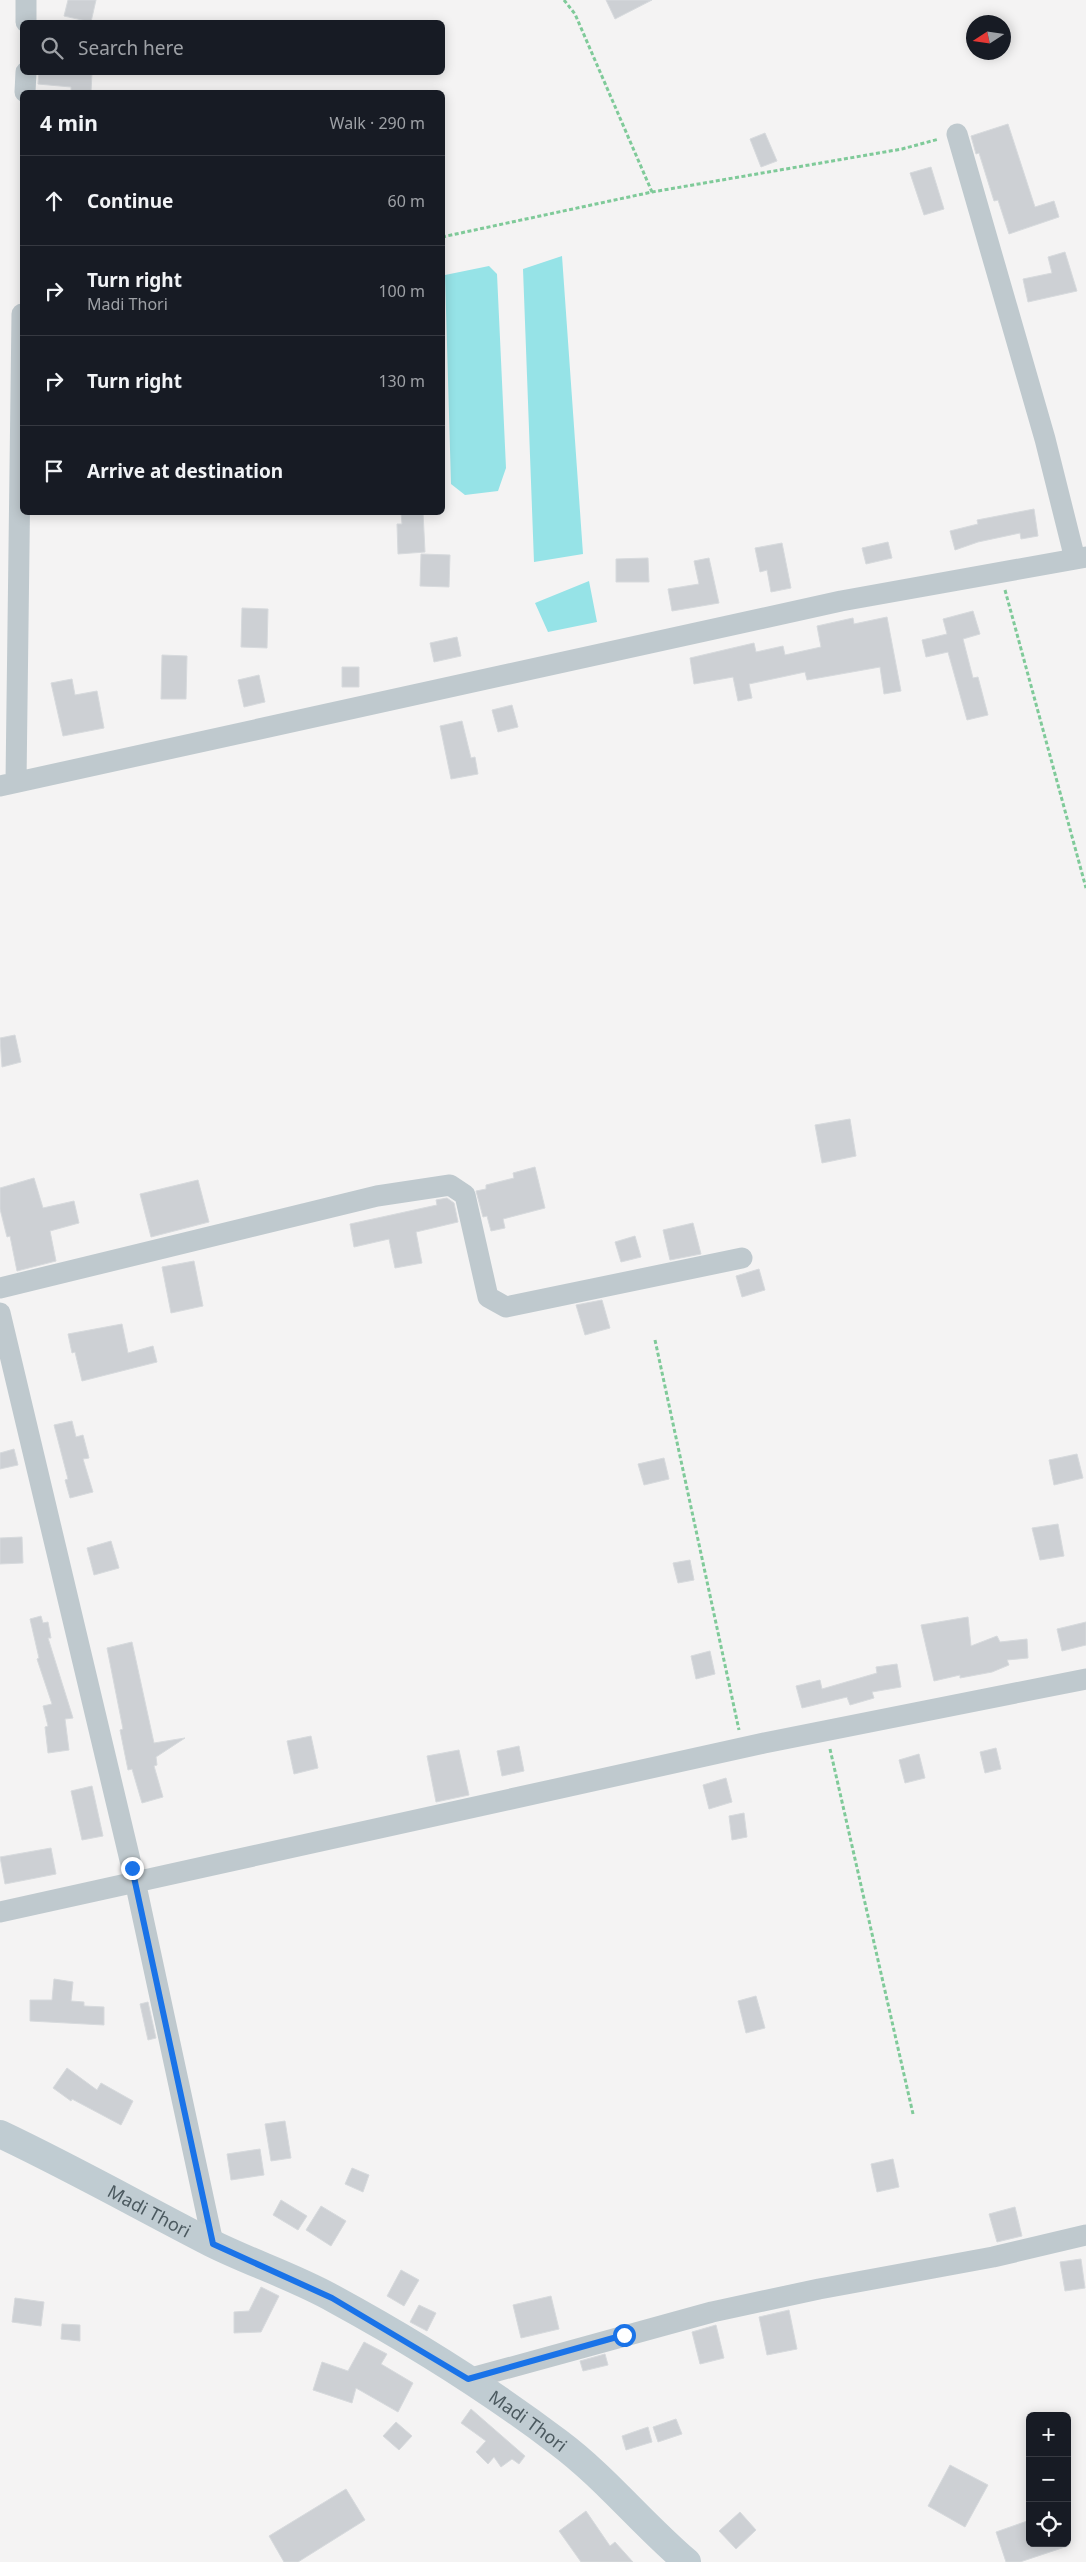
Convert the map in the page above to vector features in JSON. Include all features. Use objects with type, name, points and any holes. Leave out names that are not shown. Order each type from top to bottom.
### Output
[{"type":"main road","name":"Madi Thori","points":[[0,2134],[60,2163],[213,2244],[332,2298],[468,2379],[559,2442],[586,2466],[654,2534],[686,2562]]},
{"type":"street","points":[[26,0],[26,20]]},
{"type":"street","points":[[25,90],[26,75]]},
{"type":"street","points":[[20,381],[8,784],[840,601],[1080,558],[957,134]]},
{"type":"street","points":[[0,1288],[376,1196],[450,1186],[465,1195],[488,1296],[506,1307],[742,1258]]},
{"type":"street","points":[[0,1313],[134,1880],[213,2244]]},
{"type":"street","points":[[0,1912],[134,1880],[743,1748],[1086,1679]]},
{"type":"street","points":[[468,2379],[712,2312],[819,2289],[994,2257],[1086,2235]]},
{"type":"path","points":[[564,0],[575,14],[652,192]]},
{"type":"path","points":[[445,236],[652,192],[902,149],[957,134]]},
{"type":"path","points":[[1001,572],[1086,888]]},
{"type":"path","points":[[655,1340],[743,1748]]},
{"type":"path","points":[[826,1731],[913,2114]]},
{"type":"water","points":[[562,256],[583,554],[534,562],[523,269]]},
{"type":"water","points":[[489,266],[497,274],[506,468],[498,491],[465,495],[451,484],[445,275]]},
{"type":"water","points":[[589,581],[597,622],[548,632],[535,603]]},
{"type":"building","points":[[68,0],[96,0],[91,20],[64,16]]},
{"type":"building","points":[[606,0],[652,0],[615,19]]},
{"type":"building","points":[[39,75],[92,75],[91,90],[71,90],[71,87],[38,84]]},
{"type":"building","points":[[1008,124],[1035,207],[1054,201],[1059,217],[1009,234],[998,200],[994,201],[979,153],[976,154],[971,136]]},
{"type":"building","points":[[765,133],[777,161],[761,167],[750,139]]},
{"type":"building","points":[[931,167],[944,209],[924,215],[910,173]]},
{"type":"building","points":[[1065,252],[1077,291],[1028,302],[1023,279],[1052,273],[1048,257]]},
{"type":"building","points":[[1034,509],[1038,536],[1021,539],[1020,533],[978,542],[955,550],[950,531],[978,524],[977,520]]},
{"type":"building","points":[[401,515],[423,515],[425,552],[398,554],[397,524],[402,524]]},
{"type":"building","points":[[888,542],[892,558],[866,564],[862,548]]},
{"type":"building","points":[[782,543],[791,588],[771,592],[767,570],[760,572],[755,548]]},
{"type":"building","points":[[421,554],[450,555],[449,587],[420,586]]},
{"type":"building","points":[[648,558],[649,582],[616,582],[616,559]]},
{"type":"building","points":[[709,558],[719,603],[672,611],[668,589],[699,584],[694,561]]},
{"type":"building","points":[[242,608],[268,609],[267,648],[241,647]]},
{"type":"building","points":[[973,611],[980,634],[963,639],[973,678],[978,677],[988,715],[967,720],[948,652],[926,657],[922,640],[947,634],[943,619]]},
{"type":"building","points":[[887,617],[901,691],[884,694],[880,667],[807,680],[805,672],[749,684],[752,698],[738,701],[733,677],[694,684],[690,658],[754,643],[756,652],[783,646],[785,655],[821,647],[817,626],[853,618],[854,624]]},
{"type":"building","points":[[457,637],[461,656],[434,662],[430,643]]},
{"type":"building","points":[[162,655],[187,656],[186,699],[161,699]]},
{"type":"building","points":[[342,667],[359,667],[359,687],[342,687]]},
{"type":"building","points":[[259,675],[265,702],[244,707],[238,680]]},
{"type":"building","points":[[72,679],[75,695],[97,691],[104,728],[63,736],[51,683]]},
{"type":"building","points":[[512,705],[518,727],[498,732],[492,710]]},
{"type":"building","points":[[462,721],[471,758],[475,757],[478,774],[451,779],[440,726]]},
{"type":"building","points":[[15,1035],[21,1062],[2,1067],[0,1038]]},
{"type":"building","points":[[850,1119],[856,1156],[822,1163],[815,1125]]},
{"type":"building","points":[[535,1167],[545,1208],[503,1219],[505,1228],[491,1231],[487,1216],[483,1217],[476,1191],[486,1189],[486,1185],[514,1178],[513,1173]]},
{"type":"building","points":[[34,1178],[43,1208],[74,1201],[79,1223],[50,1231],[56,1261],[17,1271],[10,1236],[7,1237],[0,1209],[0,1188]]},
{"type":"building","points":[[198,1180],[209,1222],[151,1237],[140,1194]]},
{"type":"building","points":[[447,1198],[454,1203],[458,1222],[416,1232],[422,1263],[395,1268],[389,1239],[354,1247],[350,1224],[437,1205],[436,1200]]},
{"type":"building","points":[[693,1223],[701,1254],[670,1260],[663,1230]]},
{"type":"building","points":[[635,1236],[641,1257],[621,1262],[615,1242]]},
{"type":"building","points":[[194,1261],[203,1306],[171,1313],[162,1267]]},
{"type":"building","points":[[759,1269],[765,1290],[742,1297],[736,1276]]},
{"type":"building","points":[[602,1300],[610,1328],[585,1335],[576,1305]]},
{"type":"building","points":[[122,1324],[128,1353],[153,1346],[157,1362],[82,1381],[75,1352],[72,1353],[68,1334]]},
{"type":"building","points":[[72,1421],[76,1437],[83,1435],[89,1458],[83,1459],[93,1492],[70,1498],[65,1480],[68,1479],[54,1425]]},
{"type":"building","points":[[14,1449],[18,1465],[0,1469],[0,1453]]},
{"type":"building","points":[[1077,1454],[1083,1478],[1054,1485],[1049,1460]]},
{"type":"building","points":[[664,1458],[669,1479],[644,1485],[638,1464]]},
{"type":"building","points":[[1058,1524],[1064,1556],[1040,1560],[1032,1528]]},
{"type":"building","points":[[22,1537],[23,1563],[0,1564],[0,1538]]},
{"type":"building","points":[[111,1541],[119,1568],[94,1575],[87,1548]]},
{"type":"building","points":[[690,1560],[694,1580],[678,1583],[673,1563]]},
{"type":"building","points":[[41,1616],[43,1623],[48,1622],[51,1638],[48,1638],[73,1718],[65,1719],[69,1750],[48,1753],[45,1727],[48,1726],[43,1706],[52,1704],[37,1659],[39,1658],[30,1619]]},
{"type":"building","points":[[968,1617],[971,1646],[997,1636],[1000,1642],[1027,1639],[1028,1658],[1007,1660],[1009,1665],[992,1672],[960,1678],[960,1675],[934,1681],[921,1625]]},
{"type":"building","points":[[1086,1622],[1086,1645],[1062,1651],[1057,1629]]},
{"type":"building","points":[[132,1642],[154,1743],[185,1738],[156,1757],[157,1765],[154,1766],[163,1797],[142,1803],[132,1769],[128,1770],[120,1730],[123,1729],[107,1648]]},
{"type":"building","points":[[710,1651],[715,1674],[696,1679],[691,1656]]},
{"type":"building","points":[[897,1664],[901,1687],[872,1692],[874,1698],[850,1705],[847,1697],[802,1708],[796,1686],[820,1680],[822,1689],[877,1673],[876,1667]]},
{"type":"building","points":[[311,1736],[318,1768],[294,1774],[287,1741]]},
{"type":"building","points":[[519,1746],[524,1771],[502,1776],[497,1751]]},
{"type":"building","points":[[996,1748],[1001,1769],[985,1773],[980,1752]]},
{"type":"building","points":[[459,1750],[469,1795],[436,1802],[427,1756]]},
{"type":"building","points":[[919,1754],[925,1778],[905,1783],[899,1760]]},
{"type":"building","points":[[726,1778],[732,1802],[709,1809],[703,1785]]},
{"type":"building","points":[[92,1786],[103,1836],[82,1840],[71,1791]]},
{"type":"building","points":[[744,1813],[747,1837],[732,1840],[729,1816]]},
{"type":"building","points":[[51,1848],[56,1874],[5,1884],[0,1857]]},
{"type":"building","points":[[54,1979],[73,1982],[71,2001],[84,2002],[84,2006],[104,2007],[104,2025],[30,2021],[30,2000],[52,2000]]},
{"type":"building","points":[[756,1996],[765,2028],[746,2033],[738,2001]]},
{"type":"building","points":[[148,2002],[156,2038],[148,2040],[140,2004]]},
{"type":"building","points":[[67,2068],[97,2090],[101,2083],[133,2101],[121,2125],[72,2099],[71,2101],[53,2088]]},
{"type":"building","points":[[285,2121],[291,2158],[271,2161],[265,2124]]},
{"type":"building","points":[[260,2149],[264,2175],[231,2180],[227,2154]]},
{"type":"building","points":[[893,2159],[899,2187],[877,2192],[871,2164]]},
{"type":"building","points":[[352,2168],[369,2175],[363,2192],[345,2184]]},
{"type":"building","points":[[281,2200],[307,2216],[298,2230],[273,2215]]},
{"type":"building","points":[[321,2206],[346,2221],[331,2246],[306,2230]]},
{"type":"building","points":[[1015,2207],[1022,2236],[997,2242],[989,2214]]},
{"type":"building","points":[[1081,2259],[1085,2288],[1065,2291],[1060,2262]]},
{"type":"building","points":[[401,2270],[419,2280],[404,2306],[387,2296]]},
{"type":"building","points":[[261,2287],[279,2296],[261,2332],[234,2333],[234,2312],[249,2311]]},
{"type":"building","points":[[551,2296],[559,2329],[521,2338],[513,2305]]},
{"type":"building","points":[[15,2298],[44,2302],[41,2326],[12,2322]]},
{"type":"building","points":[[419,2305],[436,2313],[427,2331],[410,2322]]},
{"type":"building","points":[[789,2310],[797,2349],[767,2355],[759,2317]]},
{"type":"building","points":[[62,2324],[80,2325],[80,2341],[61,2339]]},
{"type":"building","points":[[716,2325],[724,2358],[700,2364],[692,2332]]},
{"type":"building","points":[[364,2342],[387,2354],[381,2364],[413,2383],[398,2412],[356,2388],[352,2403],[313,2390],[322,2362],[348,2371]]},
{"type":"building","points":[[605,2354],[608,2365],[583,2371],[580,2361]]},
{"type":"building","points":[[471,2409],[525,2456],[519,2464],[512,2459],[501,2467],[494,2457],[488,2464],[476,2452],[486,2441],[461,2423]]},
{"type":"building","points":[[676,2419],[682,2434],[658,2442],[653,2427]]},
{"type":"building","points":[[396,2422],[412,2436],[399,2450],[383,2436]]},
{"type":"building","points":[[648,2427],[652,2442],[626,2450],[622,2436]]},
{"type":"building","points":[[950,2465],[988,2485],[965,2527],[928,2506]]},
{"type":"building","points":[[346,2489],[365,2520],[298,2562],[284,2562],[269,2536]]},
{"type":"building","points":[[586,2511],[610,2546],[615,2542],[633,2562],[581,2562],[559,2531]]},
{"type":"building","points":[[740,2512],[756,2530],[736,2549],[719,2531]]},
{"type":"building","points":[[1026,2521],[1026,2547],[1065,2547],[1020,2562],[1006,2562],[996,2532]]},
{"type":"route","points":[[132,1868],[213,2244],[332,2298],[468,2379],[624,2335]]}]
